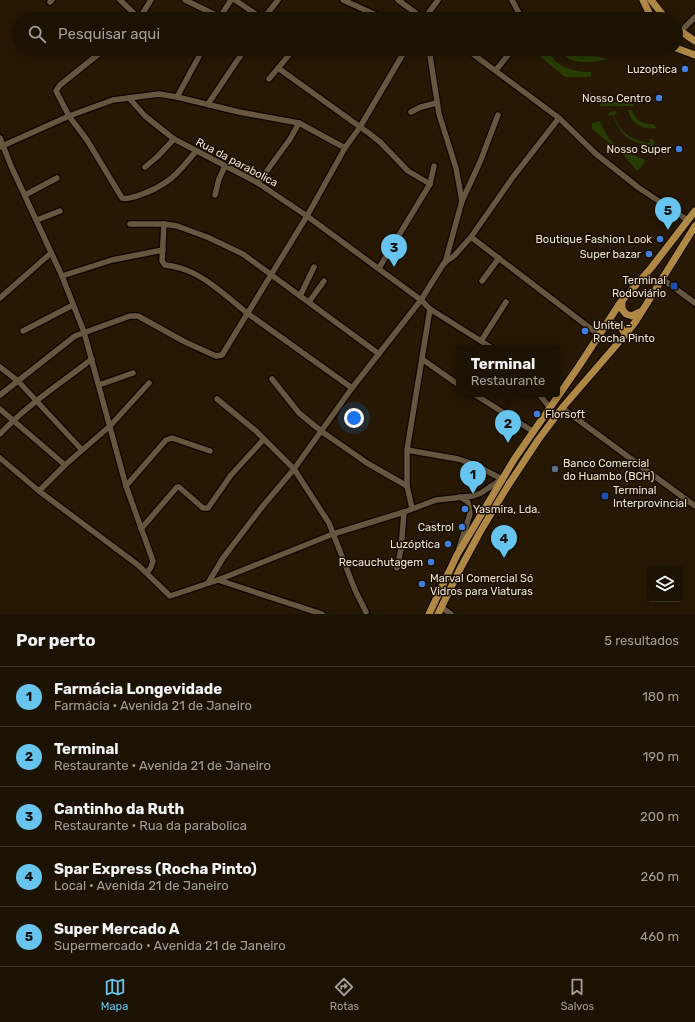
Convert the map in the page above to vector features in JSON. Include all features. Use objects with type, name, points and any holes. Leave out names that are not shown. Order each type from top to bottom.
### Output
[{"type":"main road","points":[[643,0],[649,12]]},
{"type":"main road","points":[[651,0],[660,12]]},
{"type":"main road","points":[[683,33],[695,41]]},
{"type":"main road","points":[[683,51],[695,55]]},
{"type":"main road","points":[[674,238],[695,205]]},
{"type":"main road","points":[[560,394],[580,366],[600,332],[623,298],[651,268],[695,211]]},
{"type":"main road","points":[[438,614],[460,568],[509,484],[538,440],[562,408],[625,335],[642,311],[661,278],[695,226]]},
{"type":"main road","points":[[623,298],[621,305],[626,314],[636,316],[642,311]]},
{"type":"main road","points":[[600,332],[609,325],[616,324],[622,328],[625,335]]},
{"type":"main road","points":[[428,614],[457,555],[502,479],[558,397]]},
{"type":"street","points":[[120,0],[132,12]]},
{"type":"street","points":[[143,12],[151,0]]},
{"type":"street","points":[[184,0],[208,12]]},
{"type":"street","points":[[224,12],[231,0]]},
{"type":"street","points":[[234,0],[252,12]]},
{"type":"street","points":[[269,12],[278,0]]},
{"type":"street","points":[[343,0],[370,12]]},
{"type":"street","points":[[398,0],[414,12]]},
{"type":"street","points":[[429,12],[438,0]]},
{"type":"street","points":[[512,0],[518,12]]},
{"type":"street","points":[[683,25],[695,17]]},
{"type":"street","points":[[96,56],[57,88],[56,91],[69,116],[87,140],[119,193],[125,199],[166,184],[178,173],[196,151]]},
{"type":"street","points":[[177,96],[199,56]]},
{"type":"street","points":[[208,104],[240,56]]},
{"type":"street","points":[[269,79],[288,56]]},
{"type":"street","points":[[0,395],[75,336],[130,316],[138,316],[185,342],[218,356],[222,355],[402,56]]},
{"type":"street","points":[[430,56],[439,114],[456,168],[462,201]]},
{"type":"street","points":[[476,56],[559,118],[596,154],[639,188],[686,219]]},
{"type":"street","points":[[496,70],[507,56]]},
{"type":"street","points":[[278,68],[380,142],[408,171],[430,184]]},
{"type":"street","points":[[2,146],[69,116],[113,100],[159,94],[177,96],[239,112],[299,123],[346,148]]},
{"type":"street","name":"Rua da parabolica","points":[[129,98],[145,116],[174,139],[258,182],[378,268],[421,300],[430,309],[487,345]]},
{"type":"street","points":[[411,112],[421,107],[437,103]]},
{"type":"street","points":[[208,583],[222,558],[294,469],[352,388],[421,300],[444,263],[462,201],[480,162],[498,115]]},
{"type":"street","points":[[444,263],[454,256],[471,237],[513,177],[559,118]]},
{"type":"street","points":[[258,182],[290,139],[299,123]]},
{"type":"street","points":[[0,138],[2,146],[62,276],[84,332],[126,486],[153,561],[147,573]]},
{"type":"street","points":[[145,167],[174,139]]},
{"type":"street","points":[[215,195],[219,179],[225,166]]},
{"type":"street","points":[[378,268],[430,184],[434,166]]},
{"type":"street","points":[[25,195],[57,178]]},
{"type":"street","points":[[37,220],[60,211]]},
{"type":"street","points":[[130,224],[164,224],[190,230],[243,254],[309,302],[325,316],[379,354]]},
{"type":"street","points":[[164,224],[162,261],[165,265],[187,270],[198,276],[352,388]]},
{"type":"street","points":[[471,237],[600,332]]},
{"type":"street","points":[[62,276],[112,260],[163,250]]},
{"type":"street","points":[[0,297],[51,253]]},
{"type":"street","points":[[482,281],[499,258]]},
{"type":"street","points":[[300,296],[314,267]]},
{"type":"street","points":[[661,278],[695,303]]},
{"type":"street","points":[[309,302],[324,281]]},
{"type":"street","points":[[481,341],[506,302]]},
{"type":"street","points":[[23,331],[73,305]]},
{"type":"street","points":[[412,508],[407,486],[408,450],[430,309]]},
{"type":"street","points":[[0,434],[12,421],[36,401],[92,359]]},
{"type":"street","points":[[422,359],[456,383]]},
{"type":"street","points":[[0,367],[18,381],[82,450]]},
{"type":"street","points":[[98,385],[133,373]]},
{"type":"street","points":[[272,379],[299,413],[321,432],[407,486]]},
{"type":"street","points":[[39,491],[65,465],[110,426],[149,383]]},
{"type":"street","points":[[479,397],[534,432]]},
{"type":"street","points":[[541,397],[550,408]]},
{"type":"street","points":[[217,399],[239,416],[294,469],[317,502],[329,523],[354,590],[366,612]]},
{"type":"street","points":[[562,408],[695,506]]},
{"type":"street","points":[[0,409],[12,421],[65,465]]},
{"type":"street","points":[[126,486],[169,439],[172,438],[210,451]]},
{"type":"street","points":[[141,529],[177,487],[179,487],[203,508],[208,508],[231,475],[264,440]]},
{"type":"street","points":[[0,458],[39,491],[147,573],[170,596],[218,580],[334,534],[404,512],[436,500],[460,496],[473,496],[481,493],[502,479],[473,464],[458,459],[408,450]]},
{"type":"street","points":[[457,555],[470,514],[468,502],[460,496]]},
{"type":"street","points":[[396,568],[401,549],[404,512]]},
{"type":"street","points":[[218,580],[322,614]]},
{"type":"street","points":[[441,607],[451,614]]},
{"type":"green space","points":[[540,56],[552,56],[559,64],[565,67],[578,71],[591,72],[591,77],[565,77]]},
{"type":"green space","points":[[566,56],[596,56],[607,59],[594,62],[580,62]]},
{"type":"green space","points":[[601,101],[633,104],[633,106],[600,106]]},
{"type":"green space","points":[[628,110],[632,110],[640,122],[654,124],[656,128],[646,128],[638,125],[629,115]]},
{"type":"green space","points":[[616,111],[617,113],[614,115],[623,131],[632,138],[643,142],[650,143],[650,139],[652,139],[655,142],[653,147],[650,148],[650,145],[636,142],[626,136],[622,132],[613,115],[608,115],[610,112]]},
{"type":"green space","points":[[600,121],[611,141],[623,150],[636,157],[644,159],[645,161],[639,170],[636,170],[622,153],[592,129],[592,123]]},
{"type":"place","name":"Luzoptica","points":[[685,69]]},
{"type":"place","name":"Nosso Centro","points":[[659,98]]},
{"type":"place","name":"Nosso Super","points":[[679,149]]},
{"type":"place","name":"Super Mercado A","points":[[668,230]]},
{"type":"place","name":"Boutique Fashion Look","points":[[660,239]]},
{"type":"place","name":"Super bazar","points":[[649,254]]},
{"type":"place","name":"Cantinho da Ruth","points":[[394,267]]},
{"type":"place","name":"Terminal Rodoviário","points":[[674,286]]},
{"type":"place","name":"Unitel - Rocha Pinto","points":[[585,331]]},
{"type":"place","name":"Florsoft","points":[[537,414]]},
{"type":"place","name":"Terminal","points":[[508,443]]},
{"type":"place","name":"Banco Comercial do Huambo (BCH)","points":[[555,469]]},
{"type":"place","name":"Farmácia Longevidade","points":[[473,494]]},
{"type":"place","name":"Terminal Interprovincial","points":[[605,496]]},
{"type":"place","name":"Yasmira, Lda.","points":[[465,509]]},
{"type":"place","name":"Castrol","points":[[462,527]]},
{"type":"place","name":"Luzóptica","points":[[448,544]]},
{"type":"place","name":"Spar Express (Rocha Pinto)","points":[[504,558]]},
{"type":"place","name":"Recauchutagem","points":[[431,562]]},
{"type":"place","name":"Marval Comercial Só Vidros para Viaturas","points":[[422,584]]}]
